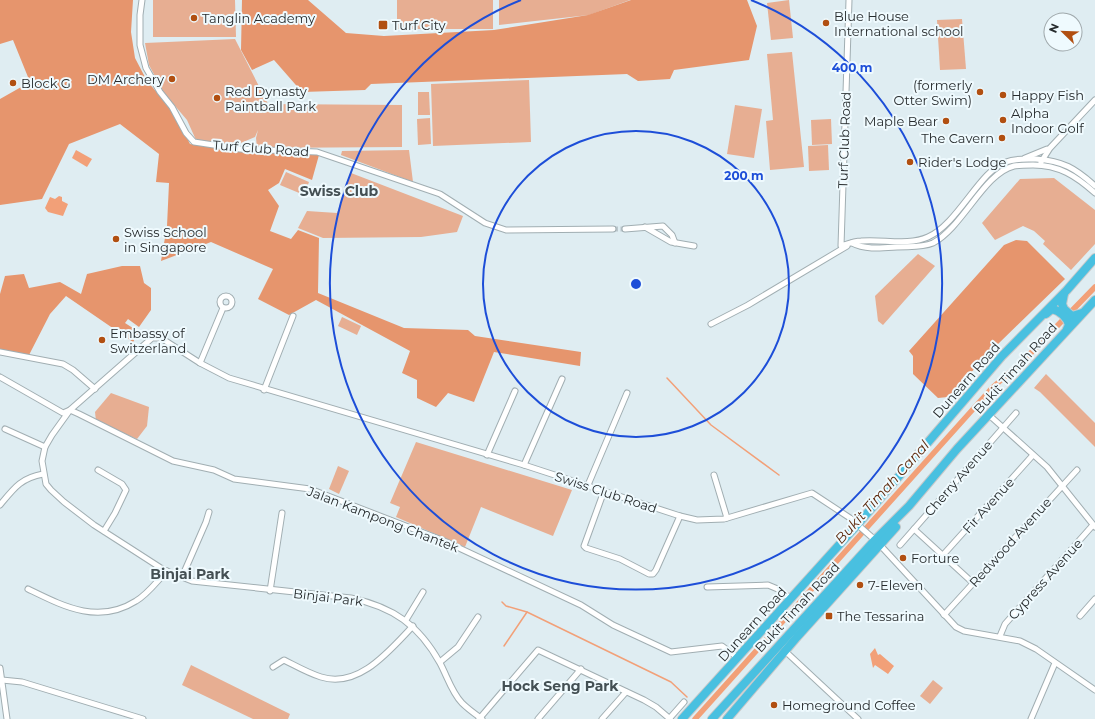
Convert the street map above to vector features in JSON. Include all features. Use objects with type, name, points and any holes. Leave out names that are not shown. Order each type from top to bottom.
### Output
[{"type":"highway","name":"Dunearn Road","points":[[682,719],[790,599],[859,526],[1002,356],[1067,290],[1095,258]]},
{"type":"highway","points":[[1063,311],[1062,299],[1067,290]]},
{"type":"highway","name":"Bukit Timah Road","points":[[712,719],[736,690],[875,540],[909,506],[957,449],[1095,300]]},
{"type":"highway","points":[[1002,356],[1052,309],[1063,311],[1070,318]]},
{"type":"highway","points":[[1070,318],[1082,313]]},
{"type":"highway","points":[[1067,329],[1070,318]]},
{"type":"highway","points":[[727,719],[785,651],[875,540]]},
{"type":"highway","points":[[736,690],[742,693],[750,691]]},
{"type":"street","name":"Turf Club Road","points":[[142,0],[140,33],[144,63],[191,140],[198,143],[219,147],[317,152],[440,194],[491,226],[506,230],[613,229]]},
{"type":"street","name":"Turf Club Road","points":[[849,0],[841,246],[860,241],[917,240],[928,237],[948,222],[994,170],[1005,162],[1022,159],[1040,162],[1058,168],[1072,174],[1095,193]]},
{"type":"street","points":[[1040,162],[1050,148],[1095,100]]},
{"type":"street","points":[[1022,159],[1050,148]]},
{"type":"street","name":"Turf Club Road","points":[[852,243],[860,247],[878,248],[916,247],[932,243],[945,233],[972,205],[989,183],[1002,172],[1014,166],[1040,162],[1060,162],[1073,168],[1095,186]]},
{"type":"street","points":[[625,228],[663,226],[675,243]]},
{"type":"street","points":[[644,227],[675,243],[694,246]]},
{"type":"street","points":[[659,227],[663,237]]},
{"type":"street","points":[[878,241],[878,248]]},
{"type":"street","name":"Turf Club Road","points":[[711,324],[755,301],[852,243]]},
{"type":"street","points":[[200,363],[223,308]]},
{"type":"street","points":[[264,390],[293,316]]},
{"type":"street","name":"Swiss Club Road","points":[[95,389],[152,338],[161,338],[221,375],[264,390],[487,454],[588,485],[680,516],[697,520],[727,518],[812,493],[859,526]]},
{"type":"street","points":[[0,352],[63,364],[73,370],[95,389],[70,410],[45,447],[42,461],[43,474],[24,480],[16,486],[0,505]]},
{"type":"street","name":"Jalan Kampong Chantek","points":[[0,377],[63,413],[70,410],[173,461],[214,470],[234,479],[310,489],[442,540],[581,605],[613,625],[671,652],[722,646],[738,658]]},
{"type":"street","points":[[524,466],[562,379]]},
{"type":"street","points":[[487,454],[515,391]]},
{"type":"street","points":[[588,485],[627,393]]},
{"type":"street","name":"Cherry Avenue","points":[[900,545],[1016,413]]},
{"type":"street","points":[[989,414],[1047,467],[1094,526]]},
{"type":"street","points":[[5,429],[45,447]]},
{"type":"street","name":"Fir Avenue","points":[[943,555],[1033,455]]},
{"type":"street","points":[[98,470],[122,484],[126,490],[118,508],[104,531]]},
{"type":"street","name":"Redwood Avenue","points":[[944,615],[1077,470]]},
{"type":"street","name":"Binjai Park","points":[[43,474],[46,484],[55,494],[104,531],[167,571],[192,582],[336,597],[368,602],[386,608],[413,626],[440,662],[462,703],[480,719]]},
{"type":"street","points":[[714,475],[727,518]]},
{"type":"street","points":[[604,491],[584,546],[586,548],[620,559],[649,574],[653,574],[656,570],[680,516]]},
{"type":"street","points":[[182,577],[209,512]]},
{"type":"street","points":[[270,591],[282,513]]},
{"type":"street","points":[[859,526],[875,540],[956,627],[964,631],[1000,636],[1020,641],[1036,649],[1095,690]]},
{"type":"street","name":"Cypress Avenue","points":[[1000,636],[1005,624],[1094,526]]},
{"type":"street","points":[[914,528],[973,583]]},
{"type":"street","points":[[28,588],[66,607],[108,613],[136,601],[167,571]]},
{"type":"street","points":[[707,587],[768,585],[780,590],[790,599]]},
{"type":"street","points":[[406,620],[423,592]]},
{"type":"street","points":[[1080,616],[1095,599]]},
{"type":"street","points":[[440,662],[458,647],[478,617]]},
{"type":"street","points":[[273,667],[284,660],[322,677],[341,679],[355,675],[380,660],[413,626]]},
{"type":"street","points":[[480,719],[538,650],[581,669],[656,707],[669,719],[684,702]]},
{"type":"street","points":[[785,651],[858,719]]},
{"type":"street","points":[[1031,719],[1055,663]]},
{"type":"street","points":[[0,668],[7,719]]},
{"type":"street","points":[[538,719],[581,669]]},
{"type":"street","points":[[2,680],[22,682],[143,719]]},
{"type":"street","points":[[602,719],[626,692]]},
{"type":"shaded area","points":[[0,0],[133,0],[131,32],[135,58],[147,81],[173,111],[190,144],[230,150],[299,152],[319,155],[312,180],[285,169],[279,183],[268,190],[279,206],[270,231],[291,239],[298,230],[319,238],[318,293],[404,328],[468,330],[475,336],[581,352],[580,366],[494,352],[474,402],[448,393],[436,407],[417,398],[417,380],[402,373],[410,351],[316,300],[289,315],[258,299],[273,269],[211,242],[161,261],[167,226],[169,183],[156,182],[159,154],[120,124],[69,144],[42,199],[0,205],[0,99],[30,82],[13,40],[0,44]]},
{"type":"shaded area","name":"Tanglin Academy","points":[[153,0],[235,0],[236,37],[153,37]]},
{"type":"shaded area","points":[[242,0],[308,0],[346,33],[384,36],[494,30],[588,15],[631,0],[747,0],[757,26],[749,60],[674,70],[670,79],[638,81],[627,74],[371,84],[365,90],[302,92],[274,60],[252,70],[241,50]]},
{"type":"shaded area","points":[[397,0],[493,0],[493,29],[397,29]]},
{"type":"shaded area","points":[[499,0],[630,0],[589,15],[499,25]]},
{"type":"shaded area","points":[[789,0],[793,38],[771,40],[767,3]]},
{"type":"shaded area","points":[[962,19],[966,69],[940,70],[937,20]]},
{"type":"shaded area","points":[[235,39],[268,104],[402,105],[402,147],[257,148],[256,138],[258,130],[255,137],[236,145],[196,140],[187,120],[164,93],[149,65],[145,43]]},
{"type":"shaded area","points":[[792,52],[804,167],[770,170],[766,121],[773,120],[767,54]]},
{"type":"shaded area","points":[[529,80],[531,142],[433,146],[431,84]]},
{"type":"shaded area","points":[[418,92],[429,92],[430,115],[418,115]]},
{"type":"shaded area","points":[[735,105],[762,109],[754,158],[727,154]]},
{"type":"shaded area","points":[[430,118],[431,144],[418,145],[417,119]]},
{"type":"shaded area","points":[[831,119],[832,144],[812,145],[811,120]]},
{"type":"shaded area","points":[[828,145],[829,170],[809,171],[808,146]]},
{"type":"shaded area","points":[[76,150],[92,159],[87,167],[72,158]]},
{"type":"shaded area","points":[[409,150],[413,182],[341,155],[342,151]]},
{"type":"shaded area","points":[[286,172],[309,182],[304,195],[280,185]]},
{"type":"shaded area","points":[[351,173],[463,216],[457,232],[421,237],[323,238],[298,228],[307,211],[337,213]]},
{"type":"shaded area","points":[[1054,178],[1095,210],[1095,244],[1071,270],[1043,244],[1045,241],[1034,231],[1023,226],[995,240],[982,223],[1020,179]]},
{"type":"shaded area","points":[[59,196],[62,197],[62,201],[68,204],[63,216],[48,212],[45,208],[50,197],[55,199]]},
{"type":"shaded area","points":[[1016,240],[1027,241],[1065,279],[997,345],[948,397],[938,398],[913,374],[913,356],[909,351],[1004,245]]},
{"type":"shaded area","points":[[918,254],[935,266],[883,325],[878,321],[875,296]]},
{"type":"shaded area","points":[[122,266],[140,266],[144,283],[151,288],[151,310],[139,327],[128,319],[125,323],[139,332],[133,342],[66,296],[50,314],[29,355],[0,350],[0,294],[5,276],[24,274],[29,288],[60,282],[81,294],[87,274]]},
{"type":"shaded area","points":[[342,317],[361,326],[357,335],[338,326]]},
{"type":"shaded area","points":[[1046,374],[1095,423],[1095,447],[1040,392],[1034,388]]},
{"type":"shaded area","points":[[111,393],[149,407],[147,426],[137,439],[96,421],[95,412]]},
{"type":"shaded area","points":[[416,442],[572,490],[553,536],[481,507],[465,547],[396,517],[400,507],[390,503]]},
{"type":"shaded area","points":[[338,466],[349,471],[339,494],[329,489]]},
{"type":"shaded area","points":[[875,648],[878,655],[880,654],[894,666],[888,674],[875,665],[873,668],[870,654]]},
{"type":"shaded area","points":[[191,665],[290,714],[288,719],[253,719],[182,685]]},
{"type":"shaded area","points":[[933,680],[943,688],[930,704],[920,696]]},
{"type":"waterway","name":"Bukit Timah Canal","points":[[695,719],[992,388],[1025,359],[1095,287]]},
{"type":"waterway","points":[[667,378],[711,425],[779,475]]},
{"type":"waterway","points":[[502,602],[506,606],[527,612],[671,682],[687,697]]},
{"type":"waterway","points":[[504,646],[527,612]]},
{"type":"tunnel","points":[[613,229],[625,229]]},
{"type":"place","name":"Tanglin Academy","points":[[194,18]]},
{"type":"place","name":"Blue House International school","points":[[826,23]]},
{"type":"place","name":"Turf City","points":[[383,25]]},
{"type":"place","name":"DM Archery","points":[[172,79]]},
{"type":"place","name":"Block G","points":[[13,83]]},
{"type":"place","name":"(formerly Otter Swim)","points":[[980,92]]},
{"type":"place","name":"Happy Fish","points":[[1003,95]]},
{"type":"place","name":"Red Dynasty Paintball Park","points":[[217,98]]},
{"type":"place","name":"Alpha Indoor Golf","points":[[1003,120]]},
{"type":"place","name":"Maple Bear","points":[[946,121]]},
{"type":"place","name":"The Cavern","points":[[1002,138]]},
{"type":"place","name":"Rider's Lodge","points":[[910,162]]},
{"type":"place","name":"Swiss School in Singapore","points":[[116,239]]},
{"type":"place","name":"Embassy of Switzerland","points":[[102,340]]},
{"type":"place","name":"Forture","points":[[903,558]]},
{"type":"place","name":"7-Eleven","points":[[860,585]]},
{"type":"place","name":"The Tessarina","points":[[829,616]]},
{"type":"place","name":"Homeground Coffee","points":[[774,705]]},
{"type":"district","name":"Swiss Club","points":[[339,191]]},
{"type":"district","name":"Binjai Park","points":[[190,574]]},
{"type":"district","name":"Hock Seng Park","points":[[560,686]]}]
